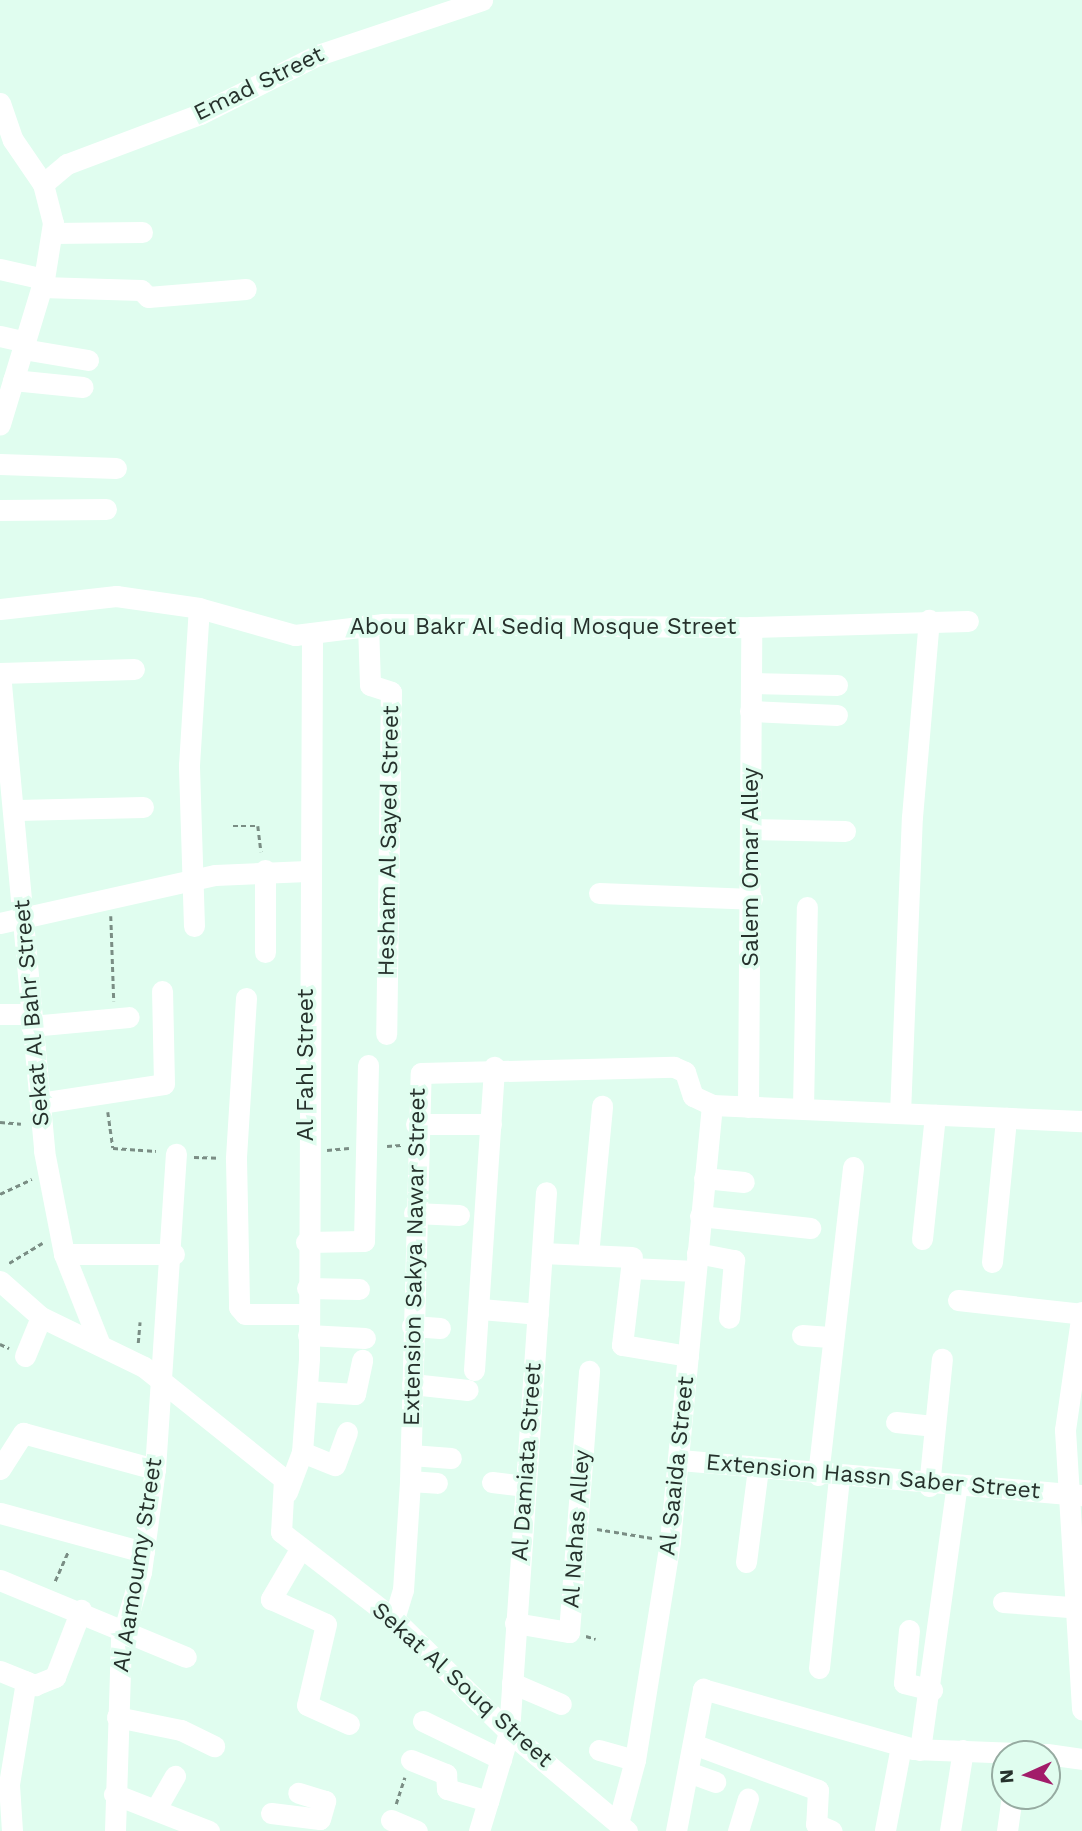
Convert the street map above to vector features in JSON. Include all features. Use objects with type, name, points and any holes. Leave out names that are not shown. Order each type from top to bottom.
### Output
[{"type":"street","name":"Emad Street","points":[[43,184],[74,161],[200,114],[318,55],[482,0]]},
{"type":"street","points":[[0,103],[13,140],[43,184],[52,233],[43,283],[0,424]]},
{"type":"street","points":[[52,233],[142,232]]},
{"type":"street","points":[[0,269],[43,283],[141,289],[148,297],[246,289]]},
{"type":"street","points":[[0,336],[24,346],[88,360]]},
{"type":"street","points":[[13,380],[83,387]]},
{"type":"street","points":[[0,464],[116,468]]},
{"type":"street","points":[[0,510],[106,509]]},
{"type":"street","name":"Abou Bakr Al Sediq Mosque Street","points":[[0,610],[95,595],[199,608],[278,633],[312,634],[368,624],[751,627],[968,621]]},
{"type":"street","points":[[194,926],[188,765],[199,608]]},
{"type":"street","points":[[900,1113],[912,817],[929,620]]},
{"type":"street","name":"Hesham Al Sayed Street","points":[[368,624],[370,685],[391,692],[386,1034]]},
{"type":"street","name":"Salem Omar Alley","points":[[748,1107],[752,899],[751,627]]},
{"type":"street","name":"Al Fahl Street","points":[[287,1492],[302,1452],[308,1391],[307,871],[312,634]]},
{"type":"street","points":[[0,673],[134,669]]},
{"type":"street","name":"Sekat Al Bahr Street","points":[[0,673],[30,1020],[49,1175],[64,1254],[100,1345]]},
{"type":"street","points":[[751,683],[837,685]]},
{"type":"street","points":[[750,711],[837,715]]},
{"type":"street","points":[[12,820],[143,807]]},
{"type":"street","points":[[752,829],[845,831]]},
{"type":"street","points":[[263,870],[265,952]]},
{"type":"street","points":[[0,923],[192,879],[263,870],[307,871]]},
{"type":"street","points":[[599,893],[752,899]]},
{"type":"street","points":[[803,1108],[807,907]]},
{"type":"street","points":[[40,1103],[107,1094],[112,1087],[164,1084],[162,991]]},
{"type":"street","points":[[246,998],[236,1159],[239,1307],[245,1314],[365,1338]]},
{"type":"street","points":[[0,1014],[30,1020],[122,1017]]},
{"type":"street","points":[[306,1242],[364,1241],[368,1065]]},
{"type":"street","points":[[412,1384],[471,1380],[481,1309],[494,1067]]},
{"type":"street","name":"Extension Sakya Nawar Street","points":[[394,1619],[403,1590],[410,1481],[416,1124],[421,1073],[494,1067],[674,1067],[685,1072],[693,1096],[712,1105]]},
{"type":"street","points":[[712,1105],[1082,1121]]},
{"type":"street","name":"Al Saaida Street","points":[[623,1827],[670,1541],[680,1460],[712,1105]]},
{"type":"street","points":[[588,1255],[602,1106]]},
{"type":"street","points":[[922,1238],[935,1115]]},
{"type":"street","points":[[992,1262],[1006,1118]]},
{"type":"street","points":[[416,1124],[491,1124]]},
{"type":"street","name":"Al Aamoumy Street","points":[[109,1831],[114,1794],[124,1628],[144,1552],[164,1382],[174,1254],[176,1154]]},
{"type":"street","points":[[819,1668],[833,1337],[852,1167]]},
{"type":"street","points":[[704,1178],[744,1182]]},
{"type":"street","name":"Al Damiata Street","points":[[479,1831],[509,1732],[546,1192]]},
{"type":"street","points":[[414,1213],[459,1215]]},
{"type":"street","points":[[700,1216],[810,1228]]},
{"type":"street","points":[[542,1253],[632,1257]]},
{"type":"street","points":[[64,1254],[174,1254]]},
{"type":"street","points":[[688,1356],[622,1345],[631,1268],[734,1260],[729,1318]]},
{"type":"street","points":[[0,1281],[41,1317],[100,1345],[164,1382],[284,1479],[287,1492]]},
{"type":"street","points":[[307,1288],[359,1289]]},
{"type":"street","points":[[958,1300],[1082,1314],[1075,1402],[1074,1494],[1082,1709]]},
{"type":"street","points":[[481,1309],[538,1314]]},
{"type":"street","points":[[25,1356],[41,1317]]},
{"type":"street","points":[[412,1326],[440,1328]]},
{"type":"street","points":[[802,1335],[833,1337]]},
{"type":"street","points":[[929,1486],[942,1359]]},
{"type":"street","points":[[308,1391],[355,1394],[362,1360]]},
{"type":"street","name":"Al Nahas Alley","points":[[515,1623],[569,1632],[589,1371]]},
{"type":"street","points":[[896,1422],[935,1426]]},
{"type":"street","points":[[302,1452],[335,1465],[347,1432]]},
{"type":"street","points":[[0,1469],[14,1440],[27,1433],[155,1469]]},
{"type":"street","points":[[411,1455],[450,1458]]},
{"type":"street","name":"Extension Hassn Saber Street","points":[[680,1460],[956,1489],[1074,1494]]},
{"type":"street","points":[[746,1562],[758,1468]]},
{"type":"street","points":[[410,1481],[437,1483]]},
{"type":"street","points":[[492,1482],[524,1486]]},
{"type":"street","points":[[885,1830],[932,1690],[956,1489]]},
{"type":"street","name":"Sekat Al Souq Street","points":[[287,1492],[281,1532],[299,1551],[394,1619],[509,1732],[623,1827]]},
{"type":"street","points":[[0,1513],[144,1552]]},
{"type":"street","points":[[299,1551],[271,1599],[326,1624],[307,1705],[349,1724]]},
{"type":"street","points":[[0,1580],[124,1628],[186,1657]]},
{"type":"street","points":[[1003,1602],[1079,1608]]},
{"type":"street","points":[[0,1671],[26,1681],[55,1677],[81,1611]]},
{"type":"street","points":[[909,1630],[904,1683],[932,1690]]},
{"type":"street","points":[[12,1831],[5,1800],[26,1681]]},
{"type":"street","points":[[512,1683],[561,1704]]},
{"type":"street","points":[[676,1831],[693,1744],[700,1690],[732,1694],[911,1748],[991,1752]]},
{"type":"street","points":[[117,1717],[181,1730],[214,1745]]},
{"type":"street","points":[[423,1721],[501,1759]]},
{"type":"street","points":[[693,1744],[818,1790],[816,1824],[832,1831]]},
{"type":"street","points":[[599,1749],[635,1760]]},
{"type":"street","points":[[950,1831],[963,1750]]},
{"type":"street","points":[[1061,1756],[1082,1759]]},
{"type":"street","points":[[411,1760],[446,1774],[447,1789],[488,1801]]},
{"type":"street","points":[[688,1772],[715,1782]]},
{"type":"street","points":[[157,1807],[175,1776]]},
{"type":"street","points":[[283,1820],[319,1819],[326,1804],[298,1793]]},
{"type":"street","points":[[114,1794],[157,1807],[184,1825],[209,1831]]},
{"type":"street","points":[[738,1831],[748,1798]]},
{"type":"street","points":[[1007,1831],[1010,1810]]},
{"type":"street","points":[[391,1820],[417,1831]]},
{"type":"path","points":[[233,826],[258,826],[263,870]]},
{"type":"path","points":[[111,898],[122,1017]]},
{"type":"path","points":[[107,1094],[113,1148],[236,1159]]},
{"type":"path","points":[[0,1194],[49,1175]]},
{"type":"path","points":[[0,1269],[60,1231]]},
{"type":"path","points":[[577,1527],[670,1541]]},
{"type":"path","points":[[49,1597],[76,1533]]},
{"type":"path","points":[[391,1820],[411,1760]]}]
